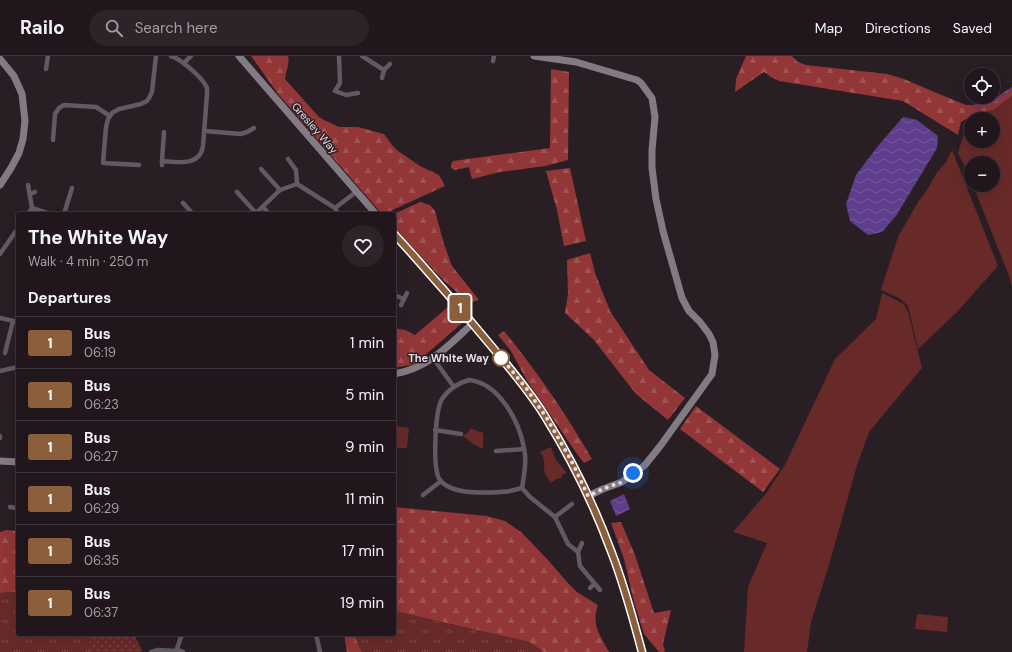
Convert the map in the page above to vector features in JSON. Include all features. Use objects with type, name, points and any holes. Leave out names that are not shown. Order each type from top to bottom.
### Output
[{"type":"street","points":[[46,69],[48,56]]},
{"type":"street","points":[[139,165],[103,163],[107,122],[112,113],[119,109],[141,104],[147,101],[152,92],[156,56]]},
{"type":"street","points":[[164,132],[162,163],[188,162],[198,158],[203,150],[207,88],[184,63],[171,56]]},
{"type":"street","points":[[184,63],[192,56]]},
{"type":"street","name":"Gresley Way","points":[[239,56],[374,212]]},
{"type":"street","points":[[339,56],[340,83],[335,91],[346,95],[358,93]]},
{"type":"street","points":[[362,56],[384,70]]},
{"type":"street","points":[[534,56],[576,62],[637,80],[641,82],[652,98],[655,118],[652,168],[656,199],[663,231],[682,298],[690,312],[709,334],[713,342],[715,355],[712,374],[645,465],[622,482],[588,496]]},
{"type":"street","points":[[0,59],[14,76],[22,94],[25,121],[23,139],[19,153],[0,185]]},
{"type":"street","points":[[382,78],[384,70],[390,64]]},
{"type":"street","points":[[53,140],[55,114],[59,108],[64,105],[96,107],[110,116]]},
{"type":"street","points":[[205,131],[241,134],[254,128]]},
{"type":"street","points":[[288,159],[296,170],[297,184]]},
{"type":"street","points":[[261,169],[280,190]]},
{"type":"street","points":[[258,212],[280,190],[297,184]]},
{"type":"street","points":[[297,184],[335,208],[337,212]]},
{"type":"street","points":[[28,185],[32,208],[29,212]]},
{"type":"street","points":[[65,212],[72,188]]},
{"type":"street","points":[[30,194],[35,192]]},
{"type":"street","points":[[237,192],[254,212]]},
{"type":"street","points":[[335,208],[356,192]]},
{"type":"street","points":[[63,193],[70,195]]},
{"type":"street","points":[[183,203],[190,212]]},
{"type":"street","points":[[263,207],[268,212]]},
{"type":"street","points":[[32,208],[44,212]]},
{"type":"street","points":[[0,254],[16,231]]},
{"type":"street","points":[[396,236],[473,323],[526,388],[546,417],[571,460],[612,551],[642,652]]},
{"type":"street","points":[[401,304],[407,293]]},
{"type":"street","points":[[396,296],[404,299]]},
{"type":"street","points":[[0,318],[15,322],[5,353]]},
{"type":"street","points":[[396,374],[418,367],[433,358],[473,323]]},
{"type":"street","points":[[433,358],[454,387]]},
{"type":"street","points":[[0,370],[16,368]]},
{"type":"street","points":[[469,380],[476,381],[495,392],[518,427],[524,449],[524,475],[522,488],[510,491],[461,491],[448,486],[441,481],[437,469],[435,430],[441,401],[446,393],[462,382],[469,380]]},
{"type":"street","points":[[435,430],[461,434]]},
{"type":"street","points":[[496,450],[524,449]]},
{"type":"street","points":[[0,461],[16,462]]},
{"type":"street","points":[[423,495],[441,481]]},
{"type":"street","points":[[522,488],[530,497],[555,517],[568,544],[578,552]]},
{"type":"street","points":[[555,517],[572,504]]},
{"type":"street","points":[[10,507],[16,508]]},
{"type":"street","points":[[582,543],[578,552],[580,566],[600,590]]},
{"type":"street","points":[[590,588],[594,584]]},
{"type":"street","points":[[176,651],[181,636]]},
{"type":"street","points":[[316,636],[320,652]]},
{"type":"street","points":[[151,652],[158,650],[183,652]]},
{"type":"green space","points":[[251,56],[288,56],[285,79],[319,117],[339,127],[358,127],[384,134],[398,151],[420,166],[439,175],[445,186],[388,212],[380,212],[278,94]]},
{"type":"green space","points":[[746,56],[792,56],[798,62],[806,65],[887,74],[904,79],[966,105],[1000,104],[1000,95],[1012,87],[1012,96],[993,110],[984,112],[964,112],[964,120],[961,122],[958,135],[903,101],[779,81],[764,72],[735,92],[736,79]]},
{"type":"green space","points":[[551,69],[569,72],[568,160],[545,166],[500,172],[472,179],[469,167],[455,170],[451,168],[453,161],[550,148]]},
{"type":"green space","points":[[1012,96],[1012,287],[976,192],[1000,192],[1000,156],[964,156],[964,165],[958,153],[964,134],[964,148],[1000,148],[1000,112],[984,112],[993,110]]},
{"type":"green space","points":[[952,150],[964,180],[964,192],[969,192],[998,266],[958,311],[918,349],[908,306],[899,298],[881,290],[898,237],[918,202],[936,174],[946,162]]},
{"type":"green space","points":[[570,168],[586,241],[564,246],[557,210],[546,171]]},
{"type":"green space","points":[[420,202],[430,205],[435,211],[452,266],[479,300],[469,303],[442,279],[396,229],[396,213]]},
{"type":"green space","points":[[590,253],[595,273],[610,311],[649,370],[685,398],[668,420],[636,394],[593,339],[565,313],[568,294],[567,260]]},
{"type":"green space","points":[[882,293],[904,304],[908,312],[922,368],[869,432],[857,465],[829,565],[811,622],[807,652],[744,652],[748,587],[767,543],[733,532],[764,496],[785,465],[835,359],[876,319]]},
{"type":"green space","points":[[448,307],[462,323],[415,364],[396,368],[396,328],[405,330],[415,335]]},
{"type":"green space","points":[[504,331],[551,393],[592,459],[584,463],[577,454],[526,379],[511,351],[498,335]]},
{"type":"green space","points":[[696,406],[780,469],[763,492],[680,429]]},
{"type":"green space","points":[[396,426],[409,428],[407,448],[396,448]]},
{"type":"green space","points":[[470,428],[483,433],[483,449],[463,436],[469,432]]},
{"type":"green space","points":[[551,447],[556,460],[567,473],[562,475],[562,478],[556,479],[551,483],[545,474],[544,459],[540,452]]},
{"type":"green space","points":[[396,507],[487,516],[505,521],[521,532],[577,592],[598,605],[596,612],[596,624],[609,652],[544,652],[529,642],[396,611]]},
{"type":"green space","points":[[621,522],[635,555],[654,613],[671,610],[663,644],[664,652],[659,652],[644,634],[634,602],[624,559],[611,523]]},
{"type":"green space","points":[[6,530],[16,531],[16,592],[0,593],[0,532]]},
{"type":"green space","points":[[16,592],[16,636],[90,636],[90,652],[0,652],[0,593]]},
{"type":"green space","points":[[396,611],[529,642],[544,652],[362,652],[355,636],[396,636]]},
{"type":"green space","points":[[917,614],[948,617],[947,632],[915,629]]},
{"type":"green space","points":[[90,636],[135,636],[142,650],[141,652],[90,652]]},
{"type":"green space","points":[[344,636],[355,636],[362,652],[347,652]]},
{"type":"water","points":[[903,117],[917,120],[938,136],[937,148],[896,216],[882,232],[868,235],[850,221],[846,204],[856,175]]},
{"type":"water","points":[[624,494],[630,509],[616,516],[610,501]]},
{"type":"waterway","points":[[975,107],[990,103],[1012,90]]},
{"type":"bus line","name":"1","points":[[396,236],[480,331],[526,388],[546,417],[581,479],[612,551],[642,652]]},
{"type":"place","name":"The White Way","points":[[501,358]]},
{"type":"route","points":[[501,358],[498,354],[526,388],[546,417],[571,460],[588,496],[622,482],[633,473]]}]
